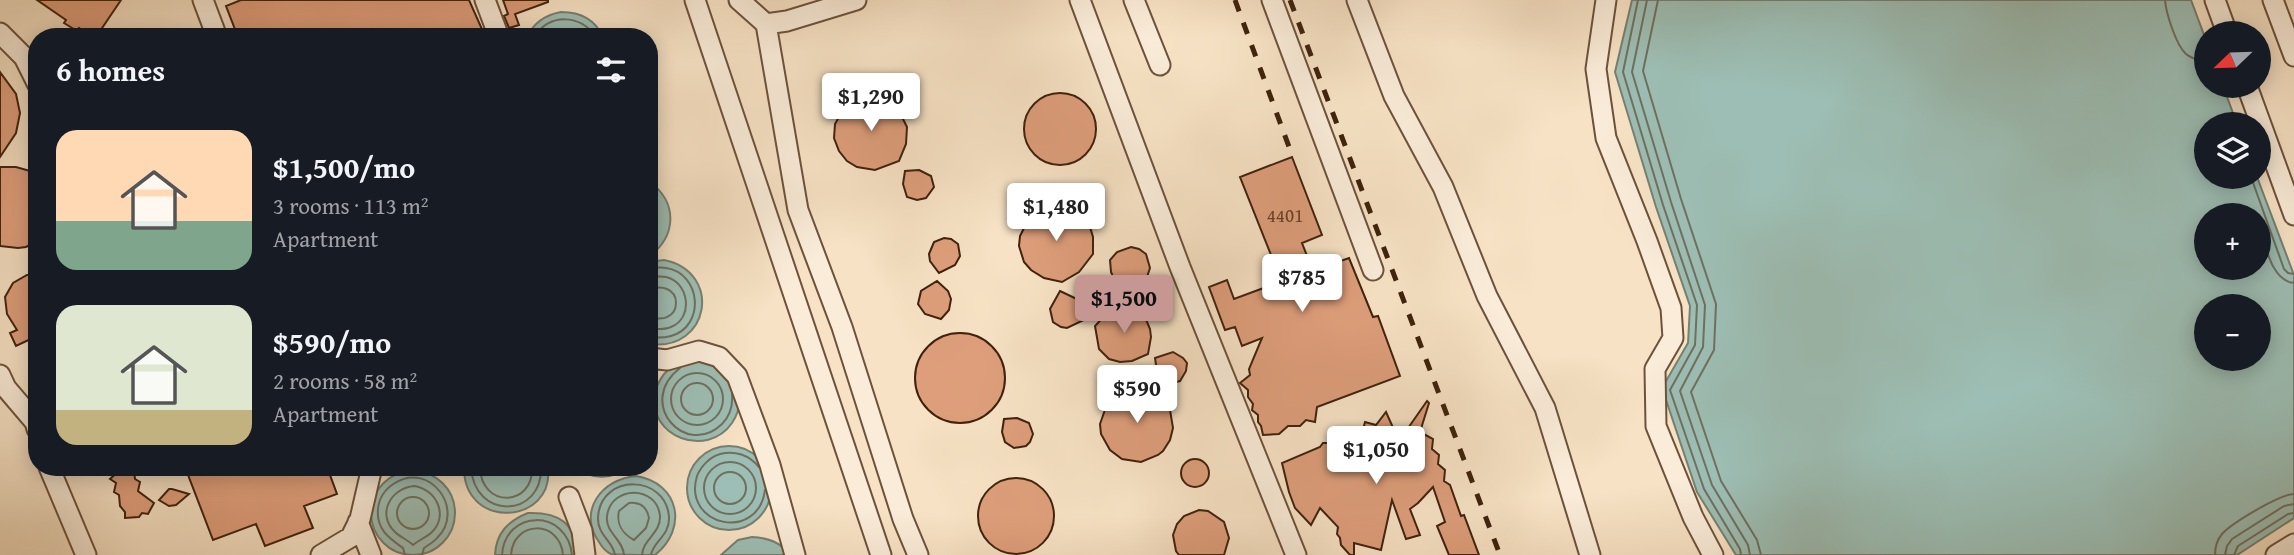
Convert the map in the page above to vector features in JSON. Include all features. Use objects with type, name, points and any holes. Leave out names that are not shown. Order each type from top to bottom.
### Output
[{"type":"street","points":[[203,0],[214,28]]},
{"type":"street","points":[[485,0],[496,28]]},
{"type":"street","points":[[695,0],[881,555]]},
{"type":"street","points":[[739,0],[766,23],[798,209],[842,327],[903,519],[918,555]]},
{"type":"street","points":[[766,23],[787,21],[856,0]]},
{"type":"street","points":[[1080,0],[1180,267],[1296,555]]},
{"type":"street","points":[[1134,0],[1160,65]]},
{"type":"street","points":[[1272,0],[1373,270]]},
{"type":"street","points":[[1357,0],[1394,96],[1443,187],[1487,296],[1545,408],[1590,555]]},
{"type":"street","points":[[1606,0],[1596,69],[1606,138],[1671,308],[1673,338],[1655,369],[1656,426],[1693,517],[1713,555]]},
{"type":"street","points":[[2215,0],[2223,21]]},
{"type":"street","points":[[2273,0],[2294,56]]},
{"type":"street","points":[[1,36],[24,57],[28,65]]},
{"type":"street","points":[[2250,98],[2294,215]]},
{"type":"street","points":[[658,359],[667,360],[699,351],[719,358],[737,376],[770,465],[794,555]]},
{"type":"street","points":[[0,375],[6,388],[28,414]]},
{"type":"street","points":[[53,476],[86,555]]},
{"type":"street","points":[[321,555],[351,537],[358,522],[370,476]]},
{"type":"street","points":[[569,497],[582,531],[585,555]]},
{"type":"street","points":[[358,522],[371,555]]},
{"type":"street","points":[[2276,555],[2294,544]]},
{"type":"water","points":[[1632,0],[2191,0],[2199,21],[2194,21],[2194,98],[2227,98],[2233,112],[2194,112],[2194,189],[2262,189],[2267,203],[2194,203],[2194,280],[2271,280],[2271,214],[2294,275],[2294,518],[2237,555],[1736,555],[1697,492],[1662,388],[1688,343],[1690,306],[1656,207],[1615,72]]},
{"type":"water","points":[[574,13],[586,18],[598,28],[532,28],[550,15]]},
{"type":"water","points":[[658,190],[669,209],[669,229],[658,248]]},
{"type":"water","points":[[664,260],[683,267],[695,279],[701,294],[702,310],[696,324],[685,336],[670,343],[658,344],[658,261]]},
{"type":"water","points":[[692,357],[725,367],[739,403],[732,423],[721,434],[708,440],[695,441],[681,438],[669,431],[660,421],[658,384],[664,374]]},
{"type":"water","points":[[729,446],[752,453],[764,465],[771,488],[764,511],[752,523],[729,530],[706,523],[694,511],[687,488],[694,465],[706,453]]},
{"type":"water","points":[[394,476],[432,476],[443,483],[454,505],[454,521],[448,536],[436,548],[421,554],[405,554],[390,548],[378,536],[372,521],[374,497],[383,483]]},
{"type":"water","points":[[466,476],[547,476],[546,486],[538,500],[524,509],[508,513],[492,510],[478,502],[468,488]]},
{"type":"water","points":[[636,476],[651,480],[670,497],[675,520],[672,533],[655,555],[611,554],[601,546],[593,530],[592,508],[596,499],[613,483]]},
{"type":"water","points":[[528,513],[557,517],[564,522],[573,535],[579,555],[495,555],[504,529]]},
{"type":"water","points":[[752,537],[774,542],[790,555],[721,555],[738,540]]},
{"type":"building","points":[[37,0],[121,0],[102,28],[72,28],[64,23],[66,20]]},
{"type":"building","points":[[241,0],[469,0],[481,28],[235,28],[226,6]]},
{"type":"building","points":[[503,0],[548,2],[515,14],[519,25],[509,28],[504,16],[508,14]]},
{"type":"building","points":[[0,72],[16,94],[20,113],[16,133],[0,157]]},
{"type":"building","points":[[1067,93],[1086,103],[1094,115],[1094,143],[1086,155],[1074,163],[1053,165],[1034,155],[1026,143],[1024,122],[1034,103],[1046,95]]},
{"type":"building","points":[[871,96],[887,100],[897,107],[907,127],[906,144],[899,161],[875,170],[857,167],[847,161],[834,138],[835,124],[845,106],[858,98]]},
{"type":"building","points":[[1292,157],[1322,235],[1302,243],[1313,271],[1349,258],[1373,317],[1378,316],[1400,376],[1317,407],[1315,422],[1306,420],[1300,426],[1288,426],[1279,434],[1263,435],[1258,415],[1252,410],[1253,404],[1248,397],[1248,390],[1240,383],[1250,375],[1249,369],[1262,338],[1242,346],[1235,327],[1225,330],[1209,287],[1227,280],[1234,299],[1277,283],[1273,271],[1277,270],[1240,177]]},
{"type":"building","points":[[0,167],[16,167],[28,170],[28,246],[0,246]]},
{"type":"building","points":[[919,170],[931,176],[934,187],[926,198],[917,200],[907,197],[903,184],[905,171]]},
{"type":"building","points":[[1053,206],[1078,212],[1090,227],[1093,237],[1093,254],[1079,272],[1062,282],[1044,278],[1031,270],[1024,262],[1019,246],[1020,236],[1029,218],[1044,208]]},
{"type":"building","points":[[944,238],[958,244],[960,256],[955,265],[939,273],[930,261],[929,254],[934,242]]},
{"type":"building","points":[[1131,247],[1146,254],[1150,268],[1146,280],[1130,290],[1114,279],[1110,260],[1117,252]]},
{"type":"building","points":[[28,275],[28,340],[16,346],[10,333],[17,330],[7,314],[5,297],[13,283]]},
{"type":"building","points":[[937,281],[948,291],[951,299],[949,310],[941,319],[925,314],[918,304],[921,291]]},
{"type":"building","points":[[1060,291],[1079,300],[1086,319],[1067,328],[1053,322],[1050,309]]},
{"type":"building","points":[[1127,306],[1145,317],[1151,337],[1148,354],[1132,361],[1120,362],[1109,359],[1099,349],[1095,326],[1110,310]]},
{"type":"building","points":[[960,333],[977,337],[992,346],[1001,361],[1005,378],[1001,395],[992,410],[977,419],[960,423],[943,419],[928,410],[919,395],[915,378],[919,361],[928,346],[943,337]]},
{"type":"building","points":[[1173,352],[1187,363],[1186,371],[1180,381],[1163,385],[1155,358]]},
{"type":"building","points":[[1137,389],[1158,393],[1170,410],[1173,428],[1163,451],[1141,462],[1122,459],[1110,450],[1101,434],[1100,424],[1107,404],[1124,391]]},
{"type":"building","points":[[1427,401],[1429,403],[1420,432],[1433,439],[1432,449],[1439,455],[1438,464],[1445,470],[1444,481],[1450,485],[1479,555],[1449,555],[1437,526],[1445,522],[1433,487],[1410,509],[1420,535],[1406,539],[1392,500],[1381,550],[1354,543],[1354,555],[1350,555],[1341,545],[1337,534],[1338,527],[1320,508],[1311,525],[1295,508],[1282,463],[1320,447],[1323,443],[1334,443],[1340,435],[1358,450],[1365,422],[1376,425],[1386,412],[1399,441]]},
{"type":"building","points":[[1017,418],[1029,423],[1033,434],[1026,446],[1014,448],[1005,442],[1002,432],[1004,419]]},
{"type":"building","points":[[1195,459],[1205,463],[1209,473],[1205,483],[1195,487],[1185,483],[1181,473],[1185,463]]},
{"type":"building","points":[[113,476],[135,476],[140,482],[138,491],[154,503],[148,514],[125,518],[119,495],[114,492],[116,483],[110,479]]},
{"type":"building","points":[[188,476],[330,476],[337,494],[304,506],[313,528],[265,546],[256,524],[213,540]]},
{"type":"building","points":[[1016,478],[1030,481],[1043,489],[1051,502],[1054,516],[1051,530],[1043,543],[1030,551],[1016,554],[1002,551],[989,543],[981,530],[978,516],[981,502],[989,489],[1002,481]]},
{"type":"building","points":[[169,489],[189,494],[176,505],[169,506],[159,500]]},
{"type":"building","points":[[1199,510],[1208,511],[1224,522],[1229,538],[1224,555],[1179,555],[1176,551],[1173,535],[1177,524],[1184,516]]},
{"type":"railway","points":[[1235,0],[1292,155]]},
{"type":"railway","points":[[1290,0],[1500,555]]}]
